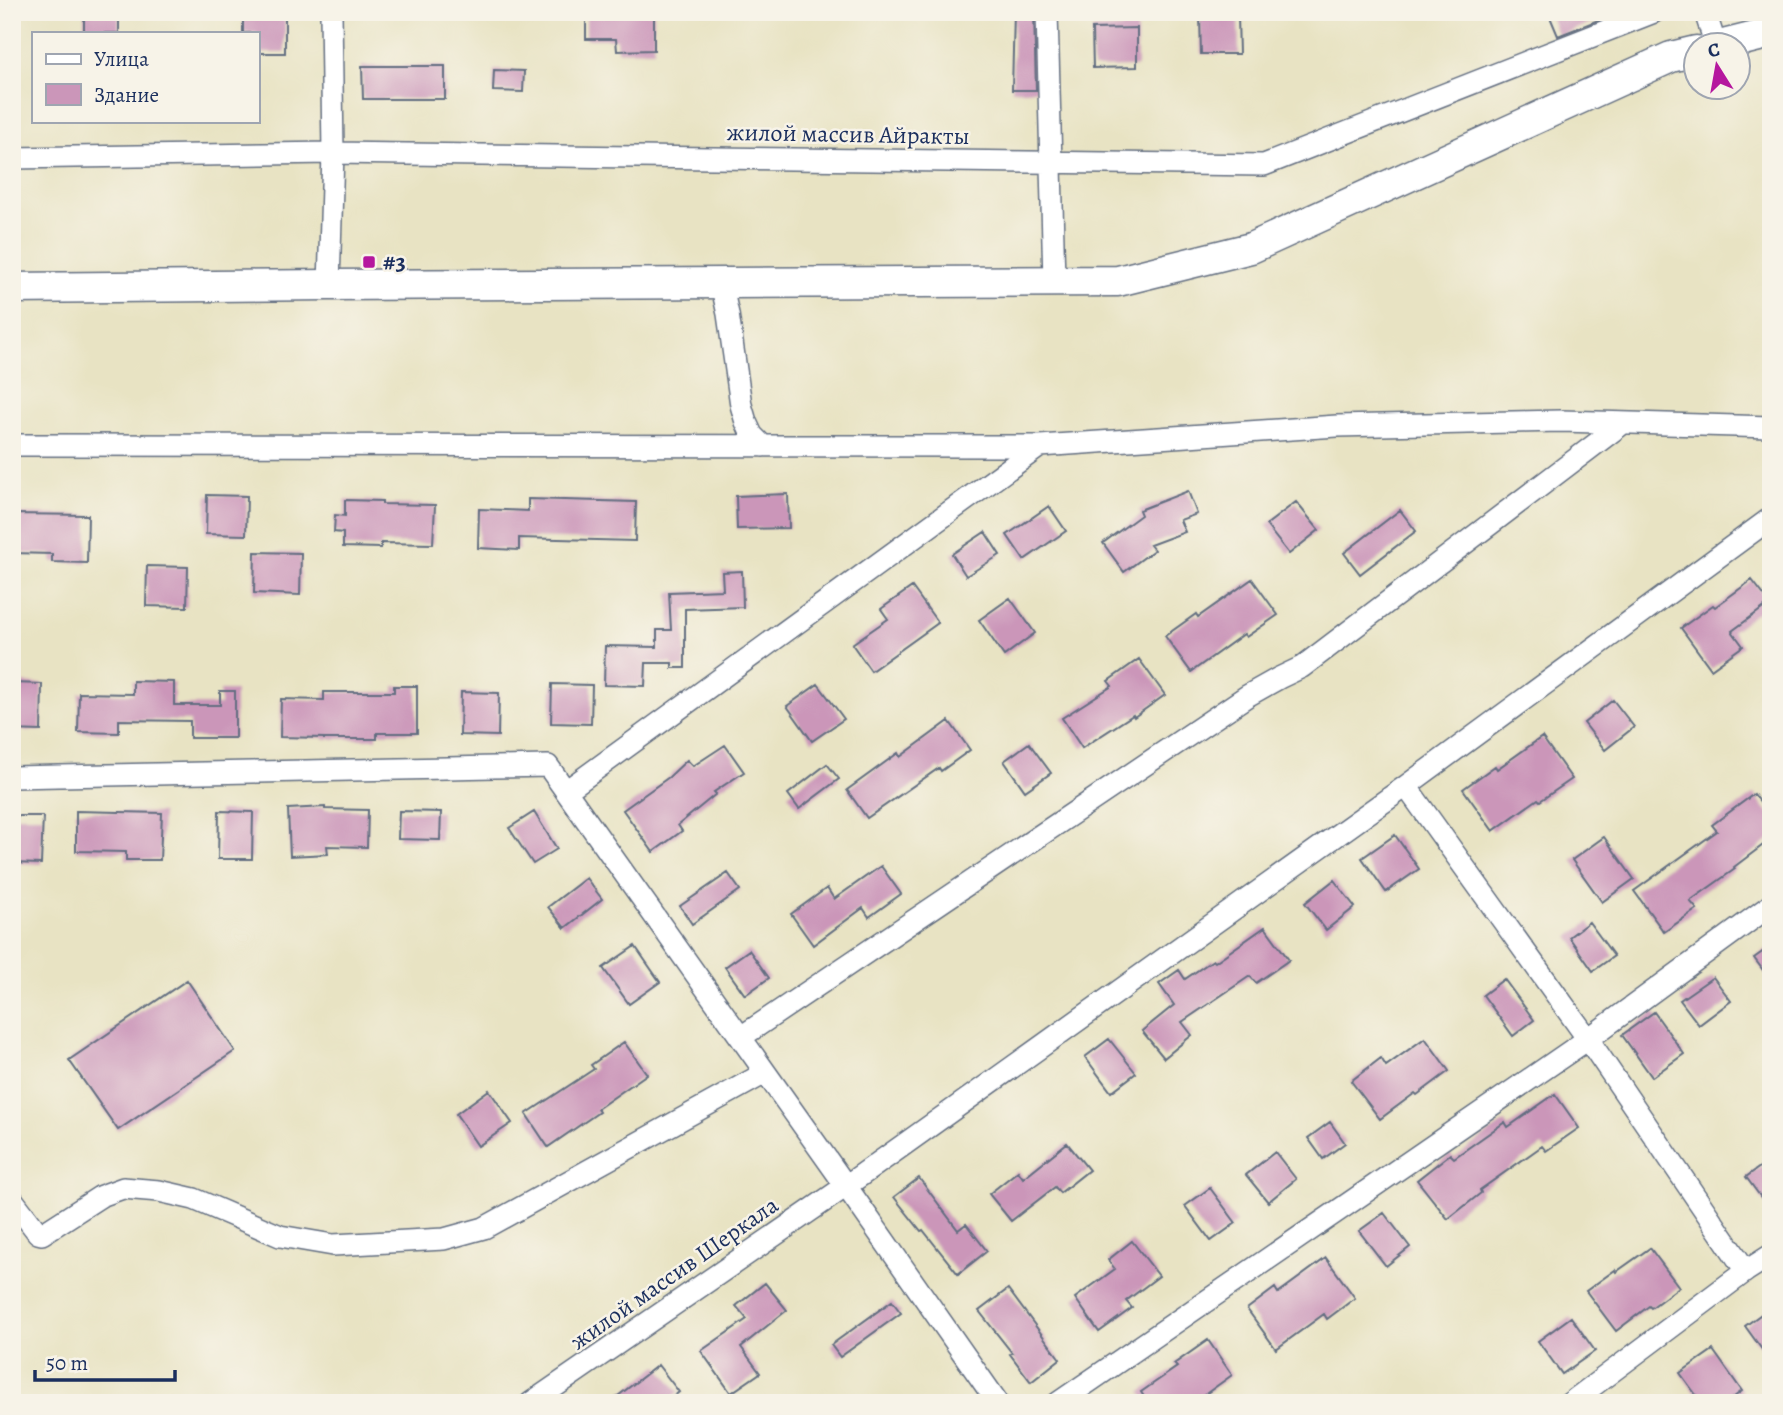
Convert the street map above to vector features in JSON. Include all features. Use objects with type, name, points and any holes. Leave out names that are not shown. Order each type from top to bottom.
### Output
[{"type":"main road","points":[[1752,38],[1771,33]]},
{"type":"main road","points":[[12,288],[1118,281],[1251,248],[1682,54]]},
{"type":"street","points":[[329,285],[334,153],[331,12]]},
{"type":"street","points":[[1047,12],[1054,281]]},
{"type":"street","name":"жилой массив Айракты","points":[[12,158],[334,153],[1264,165],[1654,12]]},
{"type":"street","points":[[1705,12],[1713,32]]},
{"type":"street","points":[[721,283],[741,405],[752,435],[763,446]]},
{"type":"street","points":[[12,445],[1040,446],[1337,426],[1562,421],[1771,427]]},
{"type":"street","points":[[741,1037],[1247,696],[1302,667],[1622,424]]},
{"type":"street","points":[[566,791],[1040,446]]},
{"type":"street","name":"жилой массив Шеркала","points":[[531,1403],[846,1186],[1406,786],[1771,517]]},
{"type":"street","points":[[12,778],[548,766],[998,1403]]},
{"type":"street","points":[[1406,786],[1588,1039],[1746,1271]]},
{"type":"street","points":[[1058,1403],[1588,1039],[1771,905]]},
{"type":"street","points":[[12,1199],[38,1233],[43,1234],[101,1196],[123,1188],[159,1191],[194,1199],[279,1236],[333,1245],[444,1238],[484,1227],[765,1073]]},
{"type":"street","points":[[1570,1403],[1771,1255]]},
{"type":"building","points":[[84,12],[119,12],[119,32],[84,32]]},
{"type":"building","points":[[243,12],[285,12],[285,53],[259,53],[259,32],[243,32]]},
{"type":"building","points":[[586,12],[654,13],[654,50],[617,51],[616,39],[586,39]]},
{"type":"building","points":[[1014,12],[1034,12],[1036,90],[1012,90]]},
{"type":"building","points":[[1548,12],[1616,12],[1616,13],[1558,36]]},
{"type":"building","points":[[1200,16],[1238,16],[1239,54],[1201,54]]},
{"type":"building","points":[[1137,28],[1137,67],[1093,68],[1092,29]]},
{"type":"building","points":[[362,66],[445,66],[445,99],[363,99]]},
{"type":"building","points":[[494,70],[524,71],[523,92],[493,91]]},
{"type":"building","points":[[1188,491],[1197,514],[1180,520],[1185,532],[1150,545],[1154,550],[1124,572],[1103,543],[1141,515],[1139,510]]},
{"type":"building","points":[[788,494],[789,528],[737,529],[736,496]]},
{"type":"building","points":[[207,495],[247,496],[246,535],[206,534]]},
{"type":"building","points":[[528,499],[636,502],[635,541],[519,538],[519,550],[478,548],[479,509],[528,511]]},
{"type":"building","points":[[345,500],[435,505],[433,544],[381,543],[381,548],[343,547],[343,533],[334,532],[335,515],[345,516]]},
{"type":"building","points":[[1296,502],[1319,530],[1289,554],[1266,525]]},
{"type":"building","points":[[1049,506],[1066,531],[1024,560],[1007,535]]},
{"type":"building","points":[[1400,510],[1416,531],[1360,574],[1344,553]]},
{"type":"building","points":[[12,514],[88,515],[87,563],[52,562],[52,554],[12,553]]},
{"type":"building","points":[[985,532],[1000,555],[966,576],[952,554]]},
{"type":"building","points":[[255,552],[301,553],[300,595],[254,593]]},
{"type":"building","points":[[147,566],[188,567],[187,607],[146,606]]},
{"type":"building","points":[[742,571],[743,607],[685,609],[685,668],[672,668],[672,663],[646,663],[645,686],[604,685],[605,646],[657,647],[657,630],[671,630],[669,592],[723,590],[722,572]]},
{"type":"building","points":[[1252,579],[1278,615],[1246,637],[1244,634],[1191,672],[1165,636],[1196,614],[1198,617]]},
{"type":"building","points":[[1752,580],[1770,603],[1732,631],[1743,646],[1711,669],[1681,628]]},
{"type":"building","points":[[912,587],[938,623],[871,671],[852,644],[888,619],[881,609]]},
{"type":"building","points":[[1010,598],[1035,633],[1004,656],[979,620]]},
{"type":"building","points":[[1139,659],[1165,695],[1082,748],[1062,718],[1112,686],[1108,681]]},
{"type":"building","points":[[133,681],[174,682],[174,705],[220,705],[220,691],[235,691],[235,738],[190,738],[190,721],[119,720],[119,733],[78,732],[79,693],[133,694]]},
{"type":"building","points":[[12,683],[42,684],[41,731],[12,730]]},
{"type":"building","points":[[552,684],[592,685],[591,724],[551,723]]},
{"type":"building","points":[[818,684],[844,719],[812,741],[787,706]]},
{"type":"building","points":[[394,686],[417,686],[417,733],[377,733],[377,739],[280,737],[281,699],[324,700],[324,692],[394,692]]},
{"type":"building","points":[[461,692],[499,693],[498,736],[460,735]]},
{"type":"building","points":[[1613,700],[1634,727],[1605,750],[1584,723]]},
{"type":"building","points":[[949,721],[970,750],[867,818],[847,790],[898,753],[900,757]]},
{"type":"building","points":[[1542,737],[1572,779],[1493,831],[1463,789]]},
{"type":"building","points":[[1029,743],[1051,773],[1025,791],[1004,761]]},
{"type":"building","points":[[725,745],[744,772],[714,792],[716,794],[678,825],[682,831],[653,852],[623,810],[669,777],[687,760],[693,766]]},
{"type":"building","points":[[827,764],[839,779],[799,809],[788,794]]},
{"type":"building","points":[[1754,794],[1771,816],[1771,839],[1690,901],[1697,909],[1664,932],[1634,891],[1717,831],[1712,825]]},
{"type":"building","points":[[325,807],[368,810],[367,847],[327,846],[328,854],[290,856],[288,809]]},
{"type":"building","points":[[76,811],[162,813],[160,860],[126,860],[126,852],[76,851]]},
{"type":"building","points":[[219,811],[253,812],[252,859],[218,859]]},
{"type":"building","points":[[399,811],[441,812],[440,840],[398,839]]},
{"type":"building","points":[[534,812],[557,849],[533,864],[509,828]]},
{"type":"building","points":[[12,816],[43,816],[41,864],[12,863]]},
{"type":"building","points":[[1395,835],[1419,869],[1386,892],[1362,858]]},
{"type":"building","points":[[1604,837],[1634,879],[1602,902],[1572,860]]},
{"type":"building","points":[[881,866],[901,894],[869,917],[863,908],[813,945],[791,914],[827,888],[834,899]]},
{"type":"building","points":[[728,873],[740,890],[692,924],[680,906]]},
{"type":"building","points":[[586,878],[602,899],[565,928],[548,907]]},
{"type":"building","points":[[1334,880],[1355,907],[1326,930],[1305,903]]},
{"type":"building","points":[[1589,922],[1614,956],[1593,971],[1569,937]]},
{"type":"building","points":[[1265,927],[1289,960],[1256,983],[1250,976],[1182,1022],[1192,1035],[1164,1058],[1142,1031],[1174,1005],[1159,984],[1179,970],[1185,979]]},
{"type":"building","points":[[635,946],[660,982],[629,1004],[603,968]]},
{"type":"building","points":[[1771,946],[1771,981],[1754,958]]},
{"type":"building","points":[[749,950],[769,978],[745,995],[725,967]]},
{"type":"building","points":[[1713,977],[1731,1001],[1699,1025],[1680,1000]]},
{"type":"building","points":[[1504,979],[1534,1020],[1513,1036],[1483,995]]},
{"type":"building","points":[[187,980],[235,1051],[118,1130],[69,1060]]},
{"type":"building","points":[[1654,1012],[1684,1054],[1652,1077],[1622,1035]]},
{"type":"building","points":[[1425,1038],[1449,1071],[1380,1119],[1351,1081],[1381,1058],[1386,1066]]},
{"type":"building","points":[[1109,1039],[1136,1073],[1111,1092],[1085,1057]]},
{"type":"building","points":[[624,1042],[647,1074],[548,1147],[526,1114],[594,1069],[591,1065]]},
{"type":"building","points":[[489,1090],[512,1123],[478,1146],[456,1114]]},
{"type":"building","points":[[1555,1094],[1579,1128],[1546,1151],[1542,1146],[1480,1190],[1481,1193],[1448,1219],[1417,1180],[1450,1154],[1454,1158],[1505,1122],[1508,1127]]},
{"type":"building","points":[[1330,1122],[1345,1143],[1323,1159],[1308,1138]]},
{"type":"building","points":[[1067,1143],[1089,1170],[1060,1193],[1055,1187],[1011,1221],[989,1194],[1018,1171],[1023,1178]]},
{"type":"building","points":[[1275,1152],[1296,1179],[1268,1202],[1246,1175]]},
{"type":"building","points":[[1771,1159],[1771,1211],[1746,1177]]},
{"type":"building","points":[[919,1178],[958,1230],[966,1224],[987,1251],[958,1274],[894,1197]]},
{"type":"building","points":[[1210,1188],[1236,1223],[1211,1241],[1185,1206]]},
{"type":"building","points":[[1384,1213],[1410,1247],[1386,1266],[1359,1231]]},
{"type":"building","points":[[1132,1241],[1159,1276],[1126,1301],[1132,1308],[1099,1332],[1075,1298],[1115,1269],[1108,1260]]},
{"type":"building","points":[[1650,1248],[1679,1287],[1616,1331],[1586,1291]]},
{"type":"building","points":[[1326,1258],[1355,1298],[1327,1319],[1324,1314],[1276,1349],[1247,1309],[1275,1288],[1278,1293]]},
{"type":"building","points":[[765,1283],[787,1310],[741,1347],[760,1373],[731,1393],[701,1351],[747,1319],[736,1306]]},
{"type":"building","points":[[1008,1289],[1060,1359],[1031,1382],[979,1311]]},
{"type":"building","points":[[892,1301],[901,1313],[840,1357],[831,1345]]},
{"type":"building","points":[[1771,1307],[1771,1362],[1745,1326]]},
{"type":"building","points":[[1571,1317],[1595,1351],[1562,1374],[1538,1341]]},
{"type":"building","points":[[1208,1340],[1232,1375],[1193,1403],[1148,1403],[1141,1392],[1177,1367],[1174,1364]]},
{"type":"building","points":[[1713,1350],[1742,1391],[1726,1403],[1702,1403],[1680,1373]]},
{"type":"building","points":[[658,1365],[679,1392],[666,1403],[609,1403]]},
{"type":"place","name":"#3","points":[[369,262]]}]
